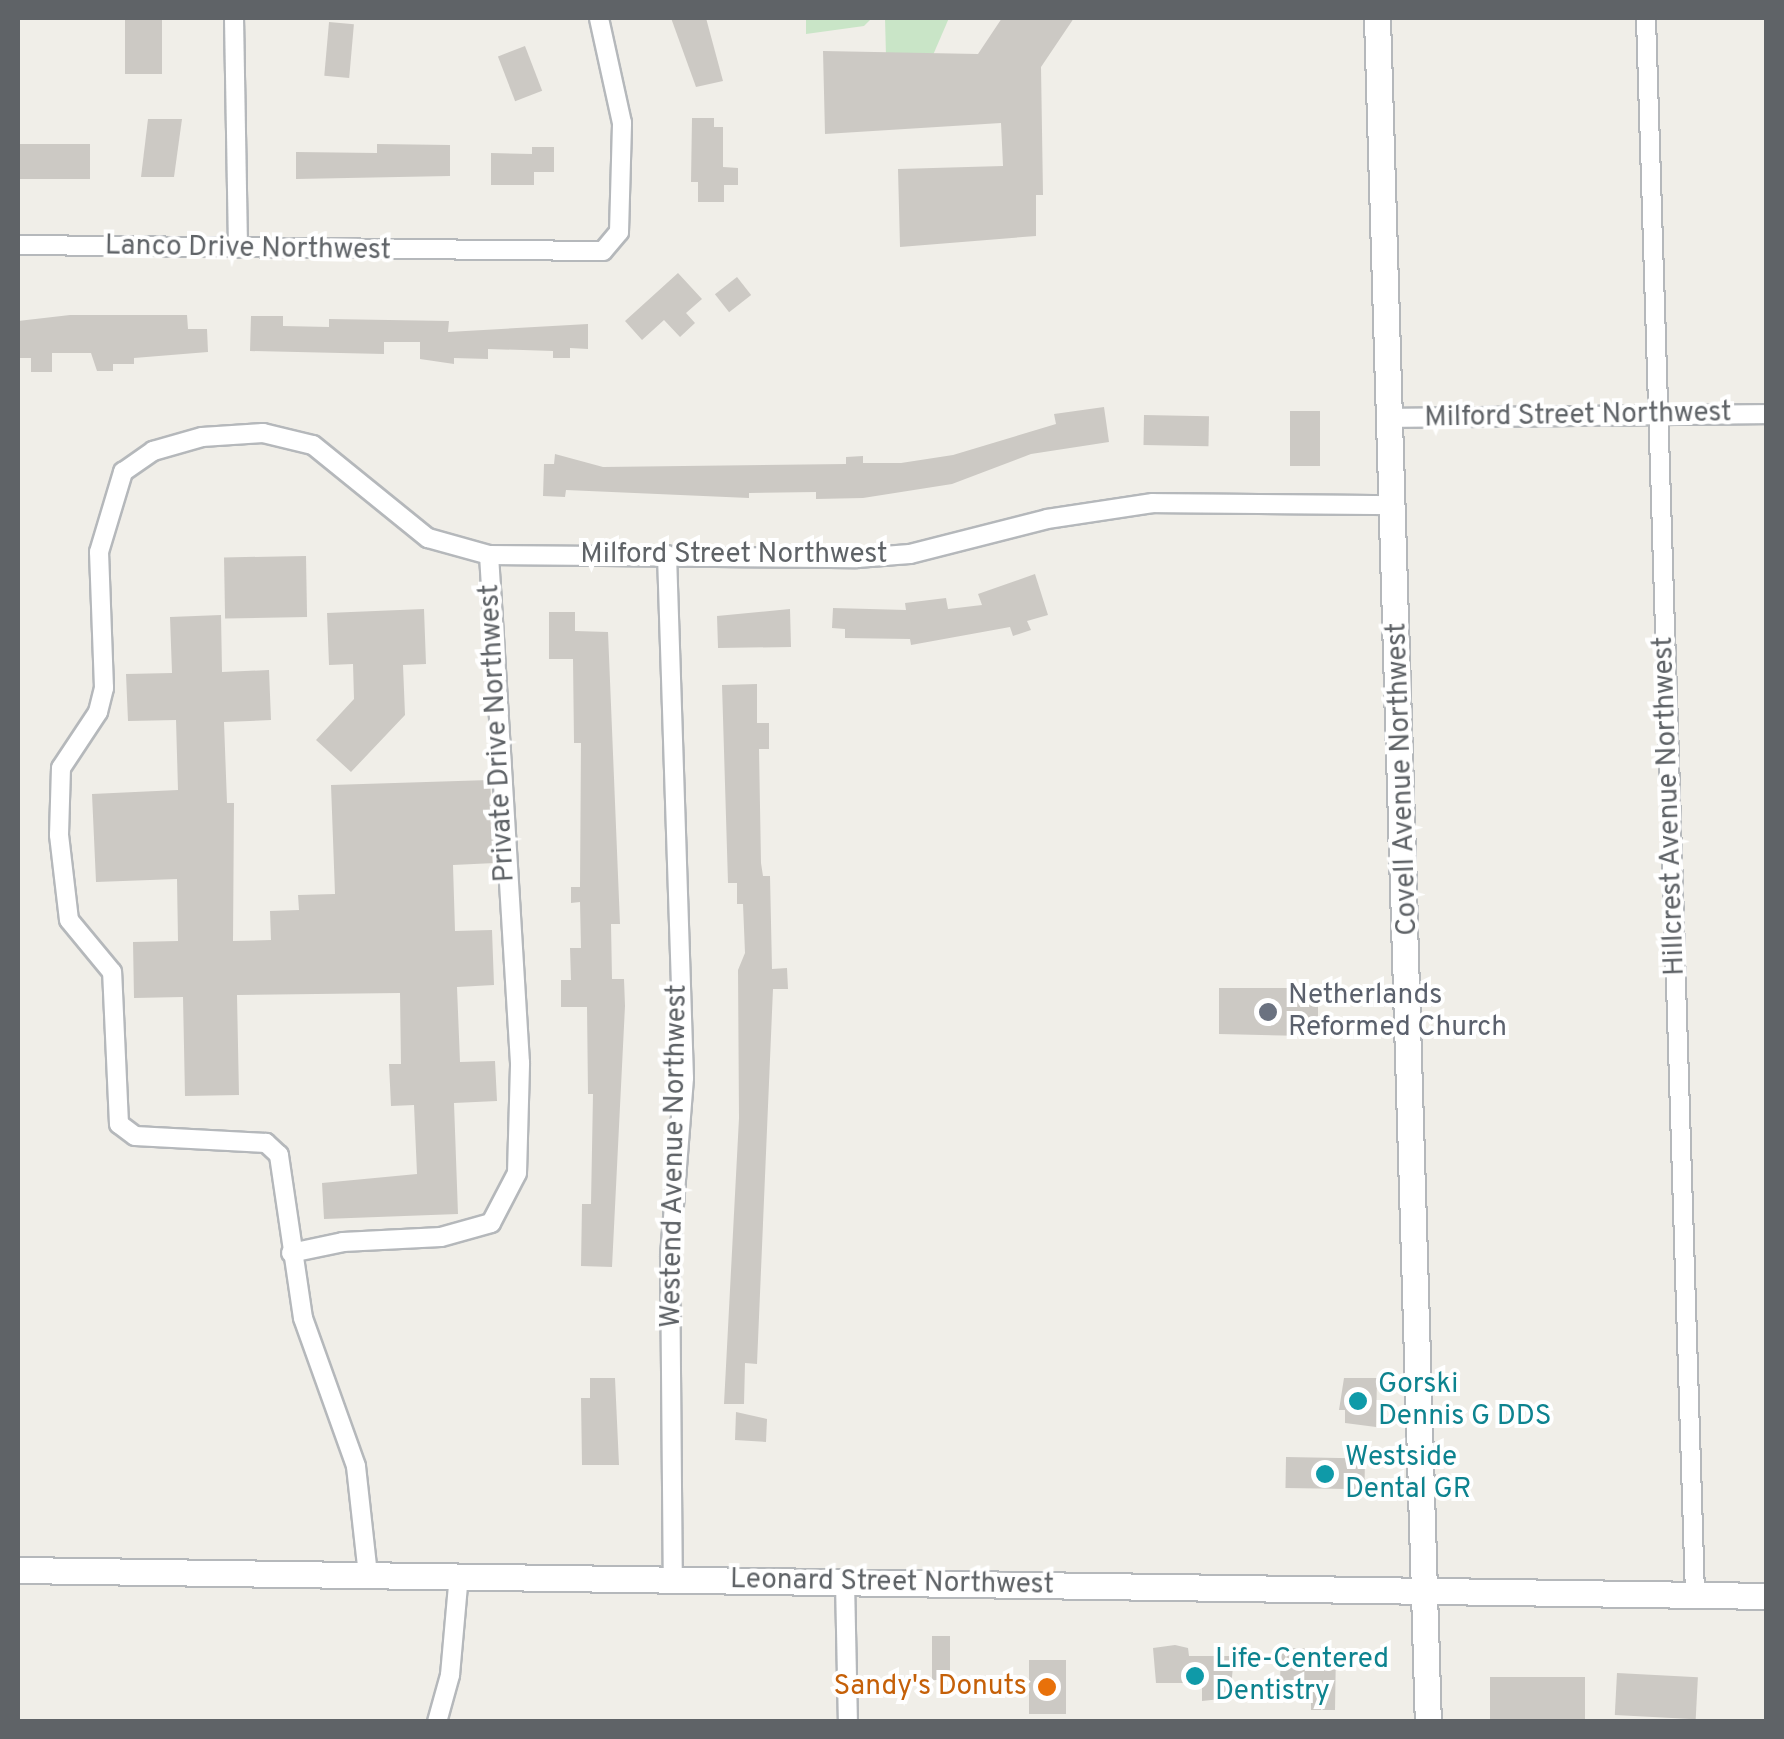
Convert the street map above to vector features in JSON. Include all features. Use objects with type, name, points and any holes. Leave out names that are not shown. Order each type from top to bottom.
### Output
[{"type":"main road","name":"Covell Avenue Northwest","points":[[1377,18],[1428,1722]]},
{"type":"main road","name":"Leonard Street Northwest","points":[[18,1570],[674,1578],[1424,1594],[1766,1596]]},
{"type":"street","points":[[234,18],[238,248]]},
{"type":"street","name":"Lanco Drive Northwest","points":[[18,245],[479,254],[603,251],[619,232],[622,124],[599,18]]},
{"type":"street","name":"Hillcrest Avenue Northwest","points":[[1646,18],[1695,1595]]},
{"type":"street","name":"Milford Street Northwest","points":[[1389,418],[1766,414]]},
{"type":"street","name":"Private Drive Northwest","points":[[292,1253],[343,1242],[441,1237],[491,1223],[517,1173],[520,1063],[490,555],[428,538],[313,445],[264,433],[202,438],[153,450],[124,472],[111,500],[100,552],[104,688],[98,712],[61,768],[59,836],[69,920],[112,972],[119,1124],[135,1136],[266,1143],[279,1155],[292,1253],[303,1318],[356,1466],[368,1575]]},
{"type":"street","name":"Milford Street Northwest","points":[[490,555],[910,554],[1047,520],[1153,504],[1393,505]]},
{"type":"street","name":"Westend Avenue Northwest","points":[[667,555],[684,1078],[670,1256],[674,1578]]},
{"type":"street","points":[[437,1722],[450,1676],[459,1575]]},
{"type":"street","points":[[845,1582],[848,1722]]},
{"type":"green space","points":[[806,18],[872,18],[864,26],[806,34]]},
{"type":"green space","points":[[885,18],[949,18],[933,55],[886,56]]},
{"type":"building","points":[[125,18],[162,18],[162,74],[125,74]]},
{"type":"building","points":[[671,18],[706,18],[723,81],[696,87]]},
{"type":"building","points":[[1002,18],[1074,18],[1041,67],[1043,195],[1036,195],[1036,236],[900,247],[898,169],[1003,166],[1001,123],[825,134],[823,51],[978,54]]},
{"type":"building","points":[[329,22],[354,24],[349,78],[324,76]]},
{"type":"building","points":[[525,46],[542,91],[515,101],[498,56]]},
{"type":"building","points":[[692,118],[714,118],[714,127],[723,127],[723,167],[738,168],[738,185],[724,185],[724,202],[698,202],[698,182],[691,182]]},
{"type":"building","points":[[148,119],[182,119],[174,177],[141,177]]},
{"type":"building","points":[[18,144],[90,144],[90,179],[18,179]]},
{"type":"building","points":[[377,144],[450,145],[450,176],[296,179],[296,152],[377,153]]},
{"type":"building","points":[[532,147],[554,147],[554,172],[534,172],[534,185],[491,185],[491,153],[532,154]]},
{"type":"building","points":[[678,273],[702,299],[686,313],[695,323],[680,337],[664,320],[642,340],[625,321]]},
{"type":"building","points":[[737,277],[751,295],[729,312],[715,294]]},
{"type":"building","points":[[70,315],[187,315],[188,329],[207,329],[208,352],[134,358],[134,364],[113,364],[113,371],[97,371],[91,353],[52,353],[52,372],[31,372],[31,358],[18,358],[18,321]]},
{"type":"building","points":[[251,316],[283,316],[283,326],[329,327],[329,319],[449,321],[448,332],[588,324],[588,349],[570,348],[570,358],[553,358],[553,351],[488,349],[488,359],[454,358],[454,364],[420,359],[420,342],[384,342],[384,354],[250,351]]},
{"type":"building","points":[[1104,407],[1109,442],[1031,454],[952,484],[863,498],[816,499],[816,492],[749,493],[749,498],[566,490],[565,497],[543,496],[544,464],[554,464],[555,454],[603,467],[846,464],[846,457],[863,456],[863,463],[901,463],[953,455],[1056,424],[1054,414]]},
{"type":"building","points":[[1290,411],[1320,411],[1320,466],[1290,466]]},
{"type":"building","points":[[1144,415],[1209,416],[1208,446],[1143,445]]},
{"type":"building","points":[[306,556],[307,617],[225,618],[224,557]]},
{"type":"building","points":[[1035,574],[1048,615],[1027,621],[1031,630],[1013,636],[1010,627],[911,645],[910,639],[845,638],[845,629],[832,628],[833,608],[906,610],[905,603],[946,598],[948,609],[982,605],[978,594]]},
{"type":"building","points":[[424,609],[426,664],[403,665],[405,715],[351,772],[316,740],[354,699],[353,664],[329,665],[327,613]]},
{"type":"building","points":[[790,609],[791,647],[718,648],[717,616]]},
{"type":"building","points":[[549,612],[575,612],[575,631],[608,632],[620,924],[611,924],[612,979],[624,979],[625,1006],[612,1267],[581,1266],[582,1204],[591,1204],[593,1094],[588,1094],[587,1007],[561,1007],[561,980],[571,980],[570,948],[581,948],[580,902],[571,903],[571,887],[580,887],[581,743],[574,743],[573,659],[549,659]]},
{"type":"building","points":[[221,615],[222,672],[269,670],[271,720],[224,722],[227,803],[234,803],[233,941],[271,940],[270,911],[299,910],[298,895],[335,894],[331,785],[490,780],[495,863],[453,865],[455,931],[492,930],[494,985],[457,987],[460,1062],[495,1061],[497,1101],[454,1103],[458,1214],[324,1219],[322,1183],[417,1174],[414,1105],[391,1106],[389,1064],[401,1064],[400,993],[237,995],[239,1095],[185,1096],[183,997],[134,998],[133,942],[178,941],[177,879],[96,882],[92,794],[178,790],[176,720],[128,721],[126,674],[172,673],[170,617]]},
{"type":"building","points":[[757,684],[757,723],[769,723],[769,749],[759,749],[761,863],[763,876],[770,876],[772,969],[787,968],[788,989],[773,989],[757,1364],[745,1363],[744,1404],[724,1404],[739,1118],[738,970],[745,953],[743,904],[737,904],[737,883],[728,883],[722,685]]},
{"type":"building","name":"Netherlands Reformed Church","points":[[1219,988],[1309,988],[1309,997],[1318,997],[1318,1028],[1307,1027],[1307,1036],[1219,1034]]},
{"type":"building","points":[[590,1378],[615,1378],[619,1465],[582,1465],[581,1398],[590,1398]]},
{"type":"building","name":"Gorski Dennis G DDS","points":[[1344,1378],[1377,1378],[1376,1427],[1345,1423],[1345,1410],[1339,1410]]},
{"type":"building","points":[[736,1412],[767,1419],[766,1442],[735,1440]]},
{"type":"building","name":"Westside Dental GR","points":[[1286,1457],[1365,1458],[1364,1489],[1285,1488]]},
{"type":"building","points":[[932,1636],[950,1636],[950,1680],[932,1680]]},
{"type":"building","name":"Life-Centered Dentistry","points":[[1153,1648],[1188,1648],[1189,1656],[1234,1656],[1230,1698],[1202,1701],[1202,1683],[1156,1683]]},
{"type":"building","points":[[1281,1648],[1336,1649],[1335,1710],[1311,1710],[1311,1682],[1280,1682]]},
{"type":"building","name":"Sandy's Donuts","points":[[1029,1660],[1066,1660],[1066,1714],[1029,1714]]},
{"type":"building","points":[[1617,1673],[1698,1677],[1696,1719],[1615,1715]]},
{"type":"building","points":[[1490,1677],[1585,1677],[1585,1722],[1490,1722]]},
{"type":"place","name":"Netherlands Reformed Church","points":[[1268,1012]]},
{"type":"place","name":"Gorski Dennis G DDS","points":[[1358,1401]]},
{"type":"place","name":"Westside Dental GR","points":[[1325,1474]]},
{"type":"place","name":"Life-Centered Dentistry","points":[[1195,1676]]},
{"type":"place","name":"Sandy's Donuts","points":[[1047,1687]]}]
